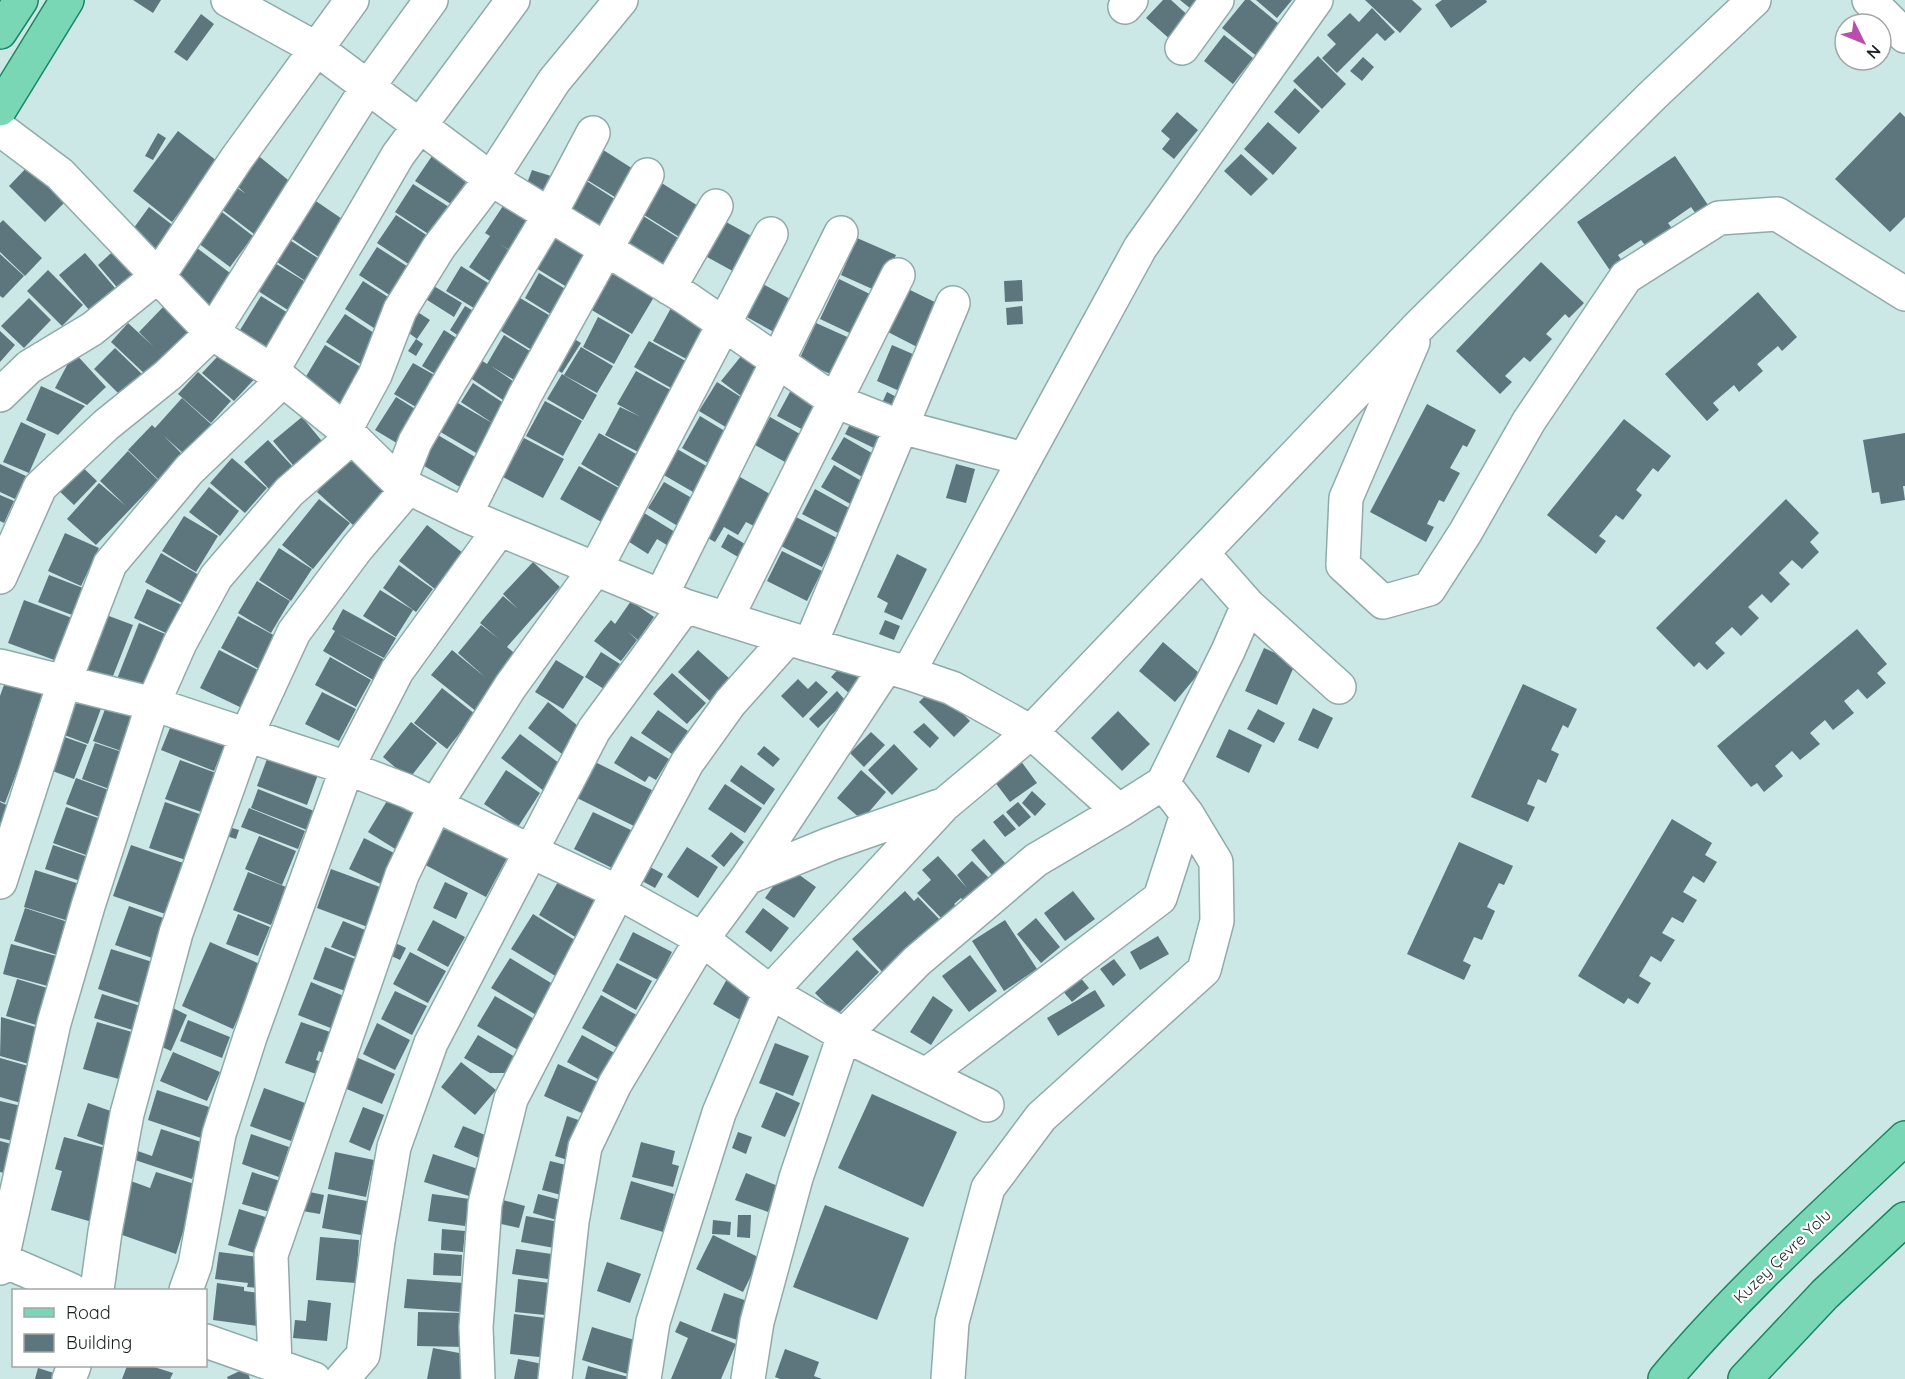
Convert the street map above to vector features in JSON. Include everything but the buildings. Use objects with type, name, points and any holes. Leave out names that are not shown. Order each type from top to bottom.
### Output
[{"type":"main road","points":[[0,32],[21,0]]},
{"type":"main road","points":[[0,109],[67,0]]},
{"type":"main road","name":"Kuzey Çevre Yolu","points":[[1665,1379],[1771,1264],[1905,1138]]},
{"type":"main road","points":[[1745,1379],[1825,1294],[1905,1219]]},
{"type":"street","points":[[228,0],[317,49],[491,179],[669,288],[835,401],[901,427],[1024,459]]},
{"type":"street","points":[[0,395],[29,367],[92,328],[159,275],[237,158],[352,0]]},
{"type":"street","points":[[0,577],[40,487],[106,425],[168,375],[212,333],[367,88],[431,0]]},
{"type":"street","points":[[0,882],[64,683],[110,564],[189,470],[277,376],[398,155],[513,0]]},
{"type":"street","points":[[68,1289],[1,1263],[54,1023],[88,906],[153,704],[180,644],[216,578],[289,492],[349,434],[400,310],[439,247],[491,179],[554,81],[621,0]]},
{"type":"street","points":[[1182,48],[1216,0]]},
{"type":"street","points":[[555,1379],[572,1222],[585,1147],[615,1084],[702,939],[897,670],[1024,459],[1140,248],[1316,0]]},
{"type":"street","points":[[644,1379],[653,1322],[718,1113],[770,992],[945,804],[1031,732],[1421,324],[1653,95],[1754,0]]},
{"type":"street","points":[[1869,0],[1905,36]]},
{"type":"street","points":[[0,129],[60,174],[212,333],[277,376],[349,434],[404,486],[465,516],[673,601],[726,620],[952,688],[1031,732],[1119,811]]},
{"type":"street","points":[[97,1289],[105,1232],[127,1114],[166,967],[246,736],[294,632],[404,486],[415,442],[549,216],[593,133]]},
{"type":"street","points":[[465,516],[525,395],[647,175]]},
{"type":"street","points":[[669,288],[716,206]]},
{"type":"street","points":[[1421,324],[1346,498],[1343,565],[1383,602],[1429,589],[1465,533],[1529,421],[1626,277],[1719,218],[1777,214],[1905,294]]},
{"type":"street","points":[[342,1379],[363,1355],[378,1241],[394,1147],[432,1043],[594,730],[673,601],[777,362],[841,233]]},
{"type":"street","points":[[275,1364],[270,1255],[402,875],[436,804],[510,687],[596,568],[771,234]]},
{"type":"street","points":[[726,620],[898,275]]},
{"type":"street","points":[[478,1379],[476,1327],[484,1204],[511,1099],[687,763],[730,703],[799,642],[901,427],[952,303]]},
{"type":"street","points":[[186,1289],[195,1265],[219,1134],[250,1037],[347,768],[397,671],[499,530]]},
{"type":"street","points":[[1202,553],[1248,605],[1339,687]]},
{"type":"street","points":[[748,1379],[757,1322],[796,1178],[844,1035],[917,961],[1036,860],[1163,783],[1248,605]]},
{"type":"street","points":[[0,666],[153,704],[407,790],[618,892],[702,939],[770,992],[844,1035],[987,1105]]},
{"type":"street","points":[[948,1379],[952,1322],[988,1188],[1041,1117],[1204,970],[1217,921],[1216,862],[1187,814],[1163,783]]},
{"type":"street","points":[[747,878],[830,844],[945,804]]},
{"type":"street","points":[[926,1075],[1160,898],[1187,814]]},
{"type":"street","points":[[207,1341],[314,1379]]}]
